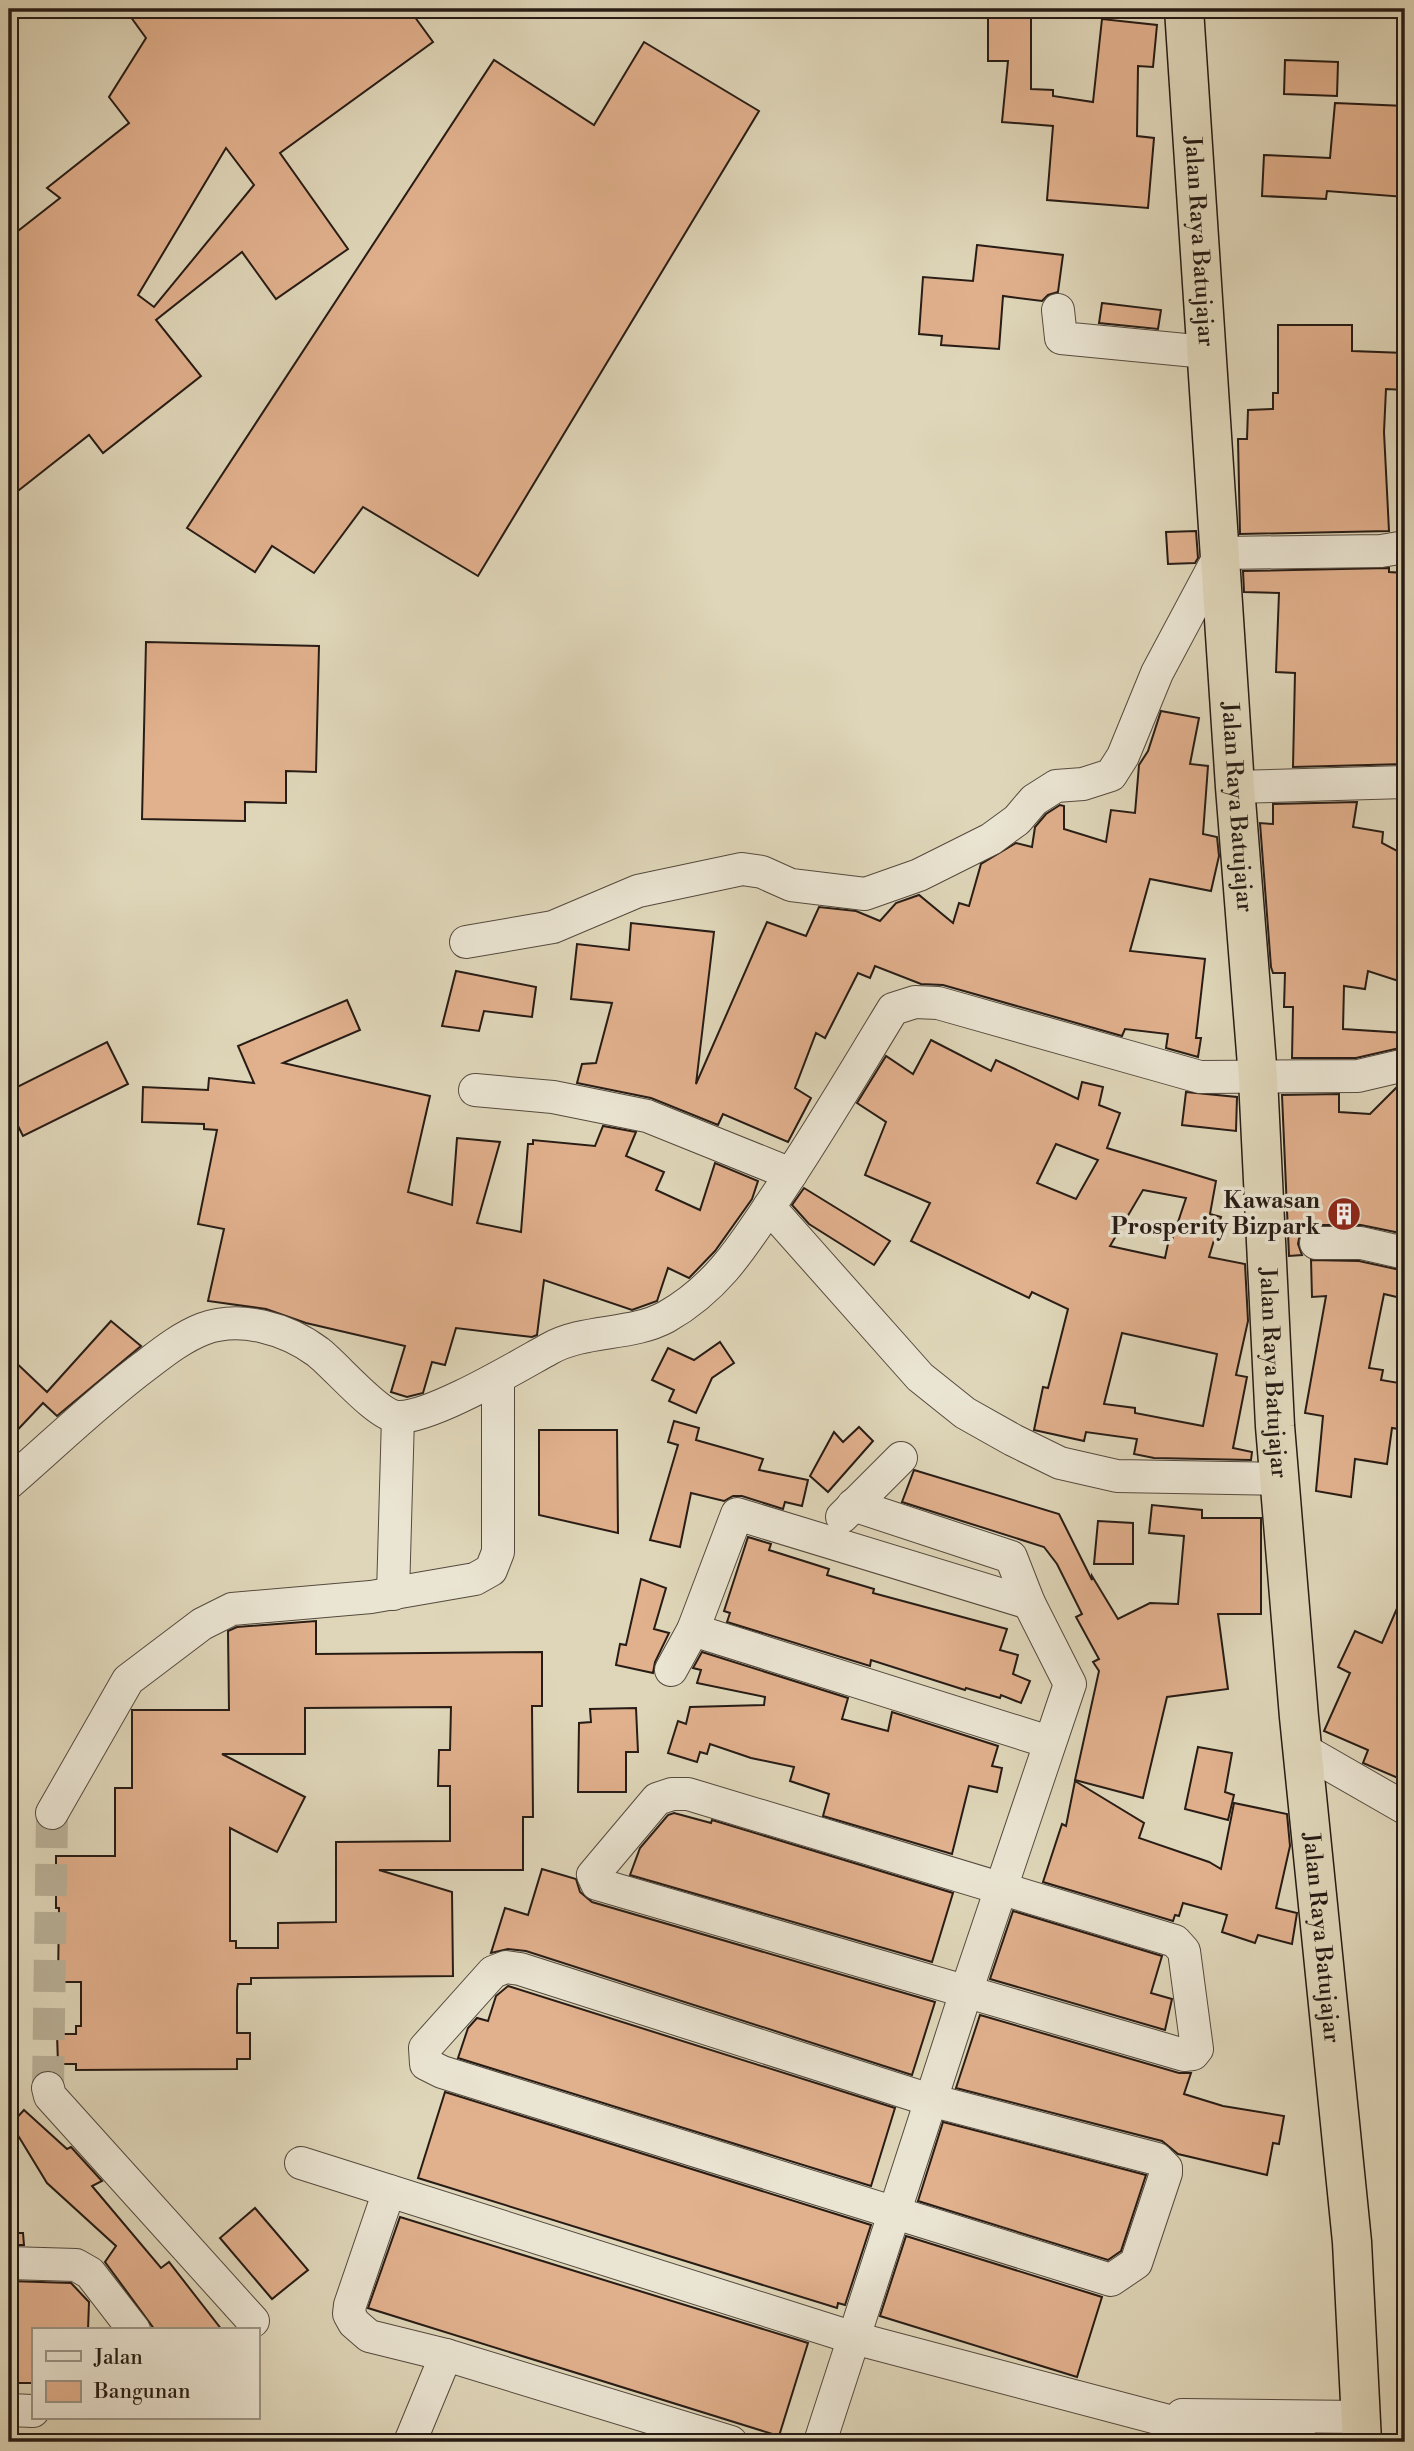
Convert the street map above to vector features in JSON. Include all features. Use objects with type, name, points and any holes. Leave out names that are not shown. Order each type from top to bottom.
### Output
[{"type":"highway","name":"Jalan Raya Batujajar","points":[[1184,9],[1235,787],[1258,1079],[1279,1479],[1302,1749],[1352,2242],[1361,2429]]},
{"type":"street","points":[[1058,310],[1060,338],[1206,352]]},
{"type":"street","points":[[466,942],[553,926],[638,891],[742,869],[762,872],[791,885],[866,894],[919,875],[991,839],[1017,820],[1034,800],[1056,786],[1083,785],[1111,775],[1123,756],[1157,673],[1221,553],[1381,551],[1405,547]]},
{"type":"street","points":[[1235,787],[1405,782]]},
{"type":"street","points":[[9,1483],[127,1380],[170,1347],[204,1328],[237,1324],[262,1325],[286,1335],[313,1349],[338,1367],[380,1411],[398,1417],[452,1399],[498,1378],[554,1346],[664,1318],[728,1269],[791,1174],[893,1009],[904,1003],[938,1003],[1200,1077],[1258,1079],[1358,1076],[1405,1065]]},
{"type":"street","points":[[475,1090],[553,1097],[647,1116],[791,1174]]},
{"type":"street","points":[[769,1207],[920,1377],[965,1413],[1013,1440],[1060,1463],[1117,1476],[1279,1479]]},
{"type":"street","points":[[1316,1242],[1360,1242],[1405,1253]]},
{"type":"street","points":[[52,1813],[128,1680],[202,1624],[232,1609],[393,1594],[475,1579],[491,1570],[498,1552],[498,1378]]},
{"type":"street","points":[[393,1594],[398,1417]]},
{"type":"street","points":[[823,1539],[901,1458]]},
{"type":"street","points":[[820,2442],[896,2214],[930,2100],[1070,1684],[1008,1555],[853,1505]]},
{"type":"street","points":[[671,1670],[693,1630],[735,1514],[1030,1603]]},
{"type":"street","points":[[693,1630],[1049,1742]]},
{"type":"street","points":[[1302,1749],[1405,1808]]},
{"type":"street","points":[[688,1794],[1175,1941],[1182,1947],[1189,1980],[1196,2049],[1192,2054],[1184,2055],[966,1992],[604,1888],[597,1884],[593,1875],[657,1799],[688,1794]]},
{"type":"street","points":[[506,1967],[520,1969],[930,2100],[1149,2155],[1163,2165],[1166,2173],[1136,2263],[1111,2280],[434,2069],[426,2064],[425,2048],[493,1972],[506,1967]]},
{"type":"street","points":[[48,2088],[50,2096],[253,2321]]},
{"type":"street","points":[[301,2163],[854,2338],[1233,2438],[1302,2442]]},
{"type":"street","points":[[389,2191],[349,2314],[354,2323],[369,2336],[446,2355],[731,2442]]},
{"type":"street","points":[[9,2263],[76,2265],[90,2273],[132,2328]]},
{"type":"street","points":[[410,2442],[446,2355]]},
{"type":"street","points":[[9,2410],[32,2411]]},
{"type":"street","points":[[1145,2416],[1233,2413],[1361,2429]]},
{"type":"building","points":[[125,9],[409,9],[433,42],[280,153],[348,249],[276,299],[242,252],[156,320],[201,376],[103,453],[89,435],[9,498],[9,238],[60,198],[47,188],[129,123],[109,97],[146,38]],"holes":[[[226,148],[254,185],[154,307],[138,295]]]},
{"type":"building","points":[[988,9],[1031,9],[1031,89],[1053,90],[1053,96],[1093,102],[1102,19],[1157,25],[1153,67],[1138,66],[1137,136],[1154,138],[1148,208],[1047,200],[1053,126],[1002,122],[1008,61],[988,61]]},
{"type":"building","points":[[644,42],[759,111],[478,576],[363,507],[314,573],[272,546],[255,572],[187,528],[494,60],[594,125]]},
{"type":"building","points":[[1285,60],[1338,62],[1337,96],[1284,94]]},
{"type":"building","points":[[1335,103],[1405,106],[1405,197],[1327,191],[1326,199],[1262,196],[1264,155],[1330,158]]},
{"type":"building","points":[[977,245],[1063,255],[1058,292],[1048,295],[1042,301],[1003,296],[999,349],[941,345],[942,336],[919,334],[923,277],[973,281]]},
{"type":"building","points":[[1102,303],[1161,310],[1158,329],[1099,323]]},
{"type":"building","points":[[1278,325],[1352,325],[1352,351],[1405,353],[1405,390],[1386,389],[1384,432],[1389,531],[1240,534],[1238,439],[1247,439],[1248,410],[1273,409],[1273,393],[1278,393]]},
{"type":"building","points":[[1196,531],[1198,558],[1195,563],[1168,564],[1166,532]]},
{"type":"building","points":[[1389,568],[1389,572],[1405,573],[1405,764],[1293,767],[1295,673],[1276,672],[1279,593],[1244,592],[1243,571]]},
{"type":"building","points":[[146,642],[319,646],[316,772],[286,771],[286,803],[245,802],[245,821],[142,819]]},
{"type":"building","points":[[1161,711],[1199,718],[1190,764],[1208,766],[1203,834],[1217,837],[1219,856],[1211,891],[1150,879],[1130,951],[1205,959],[1196,1038],[1201,1038],[1198,1057],[1166,1048],[1168,1034],[1125,1029],[1122,1036],[943,985],[921,984],[875,966],[870,978],[858,973],[825,1038],[816,1033],[795,1088],[811,1098],[788,1142],[723,1114],[718,1125],[651,1098],[577,1083],[582,1064],[596,1063],[612,1003],[571,999],[577,944],[629,950],[631,923],[714,932],[696,1084],[767,922],[806,936],[819,907],[856,911],[880,921],[896,903],[919,895],[953,923],[959,903],[969,906],[981,864],[1016,843],[1032,847],[1035,827],[1046,814],[1060,805],[1064,806],[1064,829],[1106,842],[1111,810],[1135,813],[1139,765],[1148,751]]},
{"type":"building","points":[[1357,802],[1353,827],[1383,832],[1382,843],[1405,855],[1405,983],[1368,971],[1365,989],[1344,986],[1343,1029],[1405,1033],[1404,1047],[1356,1058],[1292,1058],[1293,1007],[1284,1007],[1285,973],[1273,973],[1271,967],[1260,823],[1273,824],[1273,804]]},
{"type":"building","points":[[456,971],[536,987],[532,1017],[484,1011],[479,1031],[442,1026]]},
{"type":"building","points":[[347,1000],[360,1030],[283,1063],[430,1096],[408,1192],[452,1205],[457,1138],[500,1142],[477,1223],[521,1232],[528,1144],[533,1144],[533,1140],[595,1146],[603,1126],[636,1132],[626,1156],[664,1172],[656,1190],[700,1210],[715,1163],[758,1181],[752,1199],[715,1251],[689,1278],[668,1268],[657,1301],[632,1310],[544,1280],[537,1335],[532,1337],[456,1328],[445,1365],[432,1362],[423,1393],[407,1397],[391,1392],[405,1346],[306,1323],[266,1309],[208,1301],[224,1229],[198,1224],[217,1130],[204,1129],[204,1124],[142,1122],[143,1087],[208,1090],[209,1078],[254,1083],[238,1046]]},
{"type":"building","points":[[931,1040],[991,1071],[996,1060],[1078,1099],[1082,1082],[1103,1087],[1099,1105],[1120,1113],[1107,1148],[1216,1181],[1210,1214],[1221,1217],[1209,1257],[1245,1264],[1248,1321],[1236,1375],[1247,1377],[1233,1448],[1252,1452],[1251,1460],[1154,1458],[1134,1454],[1137,1439],[1086,1432],[1084,1441],[1034,1430],[1043,1387],[1048,1388],[1068,1309],[1032,1292],[1029,1298],[911,1241],[930,1203],[865,1175],[886,1122],[857,1103],[886,1056],[913,1074]],"holes":[[[1056,1144],[1098,1160],[1076,1199],[1037,1183]],[[1143,1190],[1186,1198],[1172,1240],[1169,1239],[1165,1258],[1110,1246]],[[1122,1333],[1217,1354],[1203,1426],[1135,1413],[1135,1408],[1104,1404]]]},
{"type":"building","points":[[107,1042],[128,1084],[23,1136],[9,1108],[9,1091]]},
{"type":"building","points":[[1405,1084],[1405,1234],[1361,1225],[1315,1225],[1300,1234],[1298,1244],[1302,1255],[1289,1256],[1282,1095],[1339,1094],[1339,1112],[1370,1114],[1399,1085]]},
{"type":"building","points":[[1186,1092],[1237,1097],[1236,1131],[1182,1125]]},
{"type":"building","points":[[804,1188],[890,1241],[874,1265],[809,1224],[792,1205]]},
{"type":"building","points":[[1311,1260],[1359,1261],[1405,1271],[1405,1299],[1384,1294],[1369,1368],[1383,1370],[1381,1380],[1405,1384],[1405,1430],[1392,1428],[1387,1464],[1355,1459],[1351,1497],[1316,1491],[1323,1416],[1305,1413],[1326,1296],[1312,1297]]},
{"type":"building","points":[[111,1321],[141,1346],[57,1416],[43,1403],[9,1439],[9,1356],[47,1392]]},
{"type":"building","points":[[720,1342],[734,1363],[712,1378],[696,1413],[669,1401],[674,1390],[652,1380],[668,1348],[694,1360]]},
{"type":"building","points":[[674,1421],[699,1428],[696,1440],[763,1459],[759,1470],[808,1480],[802,1506],[785,1502],[783,1509],[742,1496],[733,1496],[724,1501],[691,1493],[680,1547],[650,1540],[678,1445],[668,1442]]},
{"type":"building","points":[[859,1427],[873,1441],[828,1492],[810,1476],[834,1432],[843,1442]]},
{"type":"building","points":[[539,1430],[617,1430],[618,1533],[539,1515]]},
{"type":"building","points":[[914,1470],[1059,1514],[1092,1580],[1092,1576],[1118,1619],[1150,1603],[1178,1604],[1184,1536],[1149,1533],[1152,1505],[1202,1510],[1202,1518],[1261,1518],[1261,1614],[1218,1614],[1228,1689],[1167,1697],[1143,1798],[1075,1780],[1099,1671],[1093,1662],[1099,1659],[1076,1617],[1082,1614],[1057,1564],[1044,1547],[902,1502]]},
{"type":"building","points":[[1098,1521],[1133,1523],[1133,1564],[1094,1564]]},
{"type":"building","points":[[748,1537],[771,1544],[769,1550],[829,1569],[827,1575],[874,1589],[873,1593],[1007,1629],[1000,1650],[1018,1655],[1013,1674],[1030,1681],[1021,1703],[1001,1695],[1000,1698],[966,1688],[965,1690],[871,1660],[870,1666],[727,1622],[730,1613],[724,1611]]},
{"type":"building","points":[[641,1579],[666,1588],[654,1629],[669,1633],[655,1662],[653,1673],[616,1665],[620,1644],[626,1645]]},
{"type":"building","points":[[1405,1590],[1405,1781],[1363,1763],[1368,1750],[1324,1731],[1350,1673],[1338,1667],[1355,1631],[1382,1643]]},
{"type":"building","points":[[316,1621],[316,1654],[542,1652],[542,1706],[532,1706],[533,1817],[523,1817],[523,1870],[379,1870],[452,1892],[453,1976],[251,1978],[251,1984],[238,1984],[237,1990],[237,2033],[250,2033],[250,2059],[237,2059],[237,2069],[76,2070],[76,2064],[58,2064],[57,2034],[76,2034],[76,2026],[81,2026],[81,1982],[58,1982],[59,1908],[56,1908],[56,1856],[115,1856],[115,1788],[132,1788],[132,1710],[229,1710],[228,1631],[237,1627]],"holes":[[[451,1707],[450,1750],[439,1750],[438,1786],[450,1786],[450,1841],[336,1842],[336,1922],[278,1923],[278,1948],[236,1948],[236,1941],[230,1941],[230,1828],[277,1852],[305,1797],[222,1754],[305,1754],[305,1708]]]},
{"type":"building","points":[[702,1652],[848,1698],[842,1719],[888,1731],[892,1712],[998,1746],[992,1766],[1002,1768],[997,1792],[969,1786],[952,1854],[823,1816],[829,1794],[790,1781],[794,1767],[751,1758],[710,1744],[707,1754],[700,1752],[697,1762],[668,1753],[678,1721],[686,1724],[690,1707],[764,1705],[765,1697],[697,1683],[701,1670],[693,1668]]},
{"type":"building","points":[[636,1708],[638,1752],[626,1752],[626,1792],[578,1792],[579,1723],[591,1722],[590,1709]]},
{"type":"building","points":[[1198,1747],[1232,1753],[1225,1792],[1234,1795],[1228,1820],[1185,1809]]},
{"type":"building","points":[[1075,1781],[1144,1823],[1139,1838],[1209,1862],[1221,1869],[1234,1803],[1287,1814],[1290,1846],[1276,1908],[1297,1913],[1292,1944],[1258,1935],[1255,1943],[1222,1932],[1227,1915],[1183,1903],[1179,1916],[1175,1915],[1173,1921],[1043,1882],[1062,1824],[1066,1826]]},
{"type":"building","points":[[674,1813],[711,1823],[712,1820],[953,1893],[932,1962],[630,1875],[640,1848],[668,1815]]},
{"type":"building","points":[[542,1869],[576,1879],[580,1892],[592,1902],[935,2002],[912,2075],[526,1951],[508,1949],[491,1953],[505,1908],[528,1915]]},
{"type":"building","points":[[1013,1911],[1162,1956],[1151,1993],[1172,1999],[1165,2030],[990,1979]]},
{"type":"building","points":[[508,1986],[895,2108],[871,2186],[458,2058],[468,2028],[477,2018],[488,2021],[496,1996]]},
{"type":"building","points":[[980,2015],[1179,2073],[1191,2073],[1184,2094],[1223,2106],[1284,2116],[1279,2144],[1273,2143],[1267,2175],[1178,2154],[1162,2141],[956,2088]]},
{"type":"building","points":[[445,2092],[871,2225],[845,2305],[838,2303],[837,2308],[418,2178]]},
{"type":"building","points":[[24,2110],[67,2149],[71,2147],[102,2181],[92,2186],[161,2268],[169,2262],[220,2328],[154,2328],[105,2262],[116,2246],[47,2183],[11,2124]]},
{"type":"building","points":[[943,2122],[1146,2175],[1121,2251],[1108,2260],[918,2201]]},
{"type":"building","points":[[255,2208],[308,2270],[272,2299],[220,2238]]},
{"type":"building","points":[[400,2217],[808,2343],[779,2436],[368,2308]]},
{"type":"building","points":[[9,2233],[23,2233],[24,2245],[9,2245]]},
{"type":"building","points":[[906,2236],[1102,2297],[1077,2377],[880,2316]]},
{"type":"building","points":[[9,2281],[71,2283],[89,2302],[88,2328],[32,2328],[32,2383],[9,2383]]},
{"type":"tunnel","points":[[48,2088],[52,1813]]},
{"type":"place","name":"Kawasan Prosperity Bizpark","points":[[1344,1214]]}]
